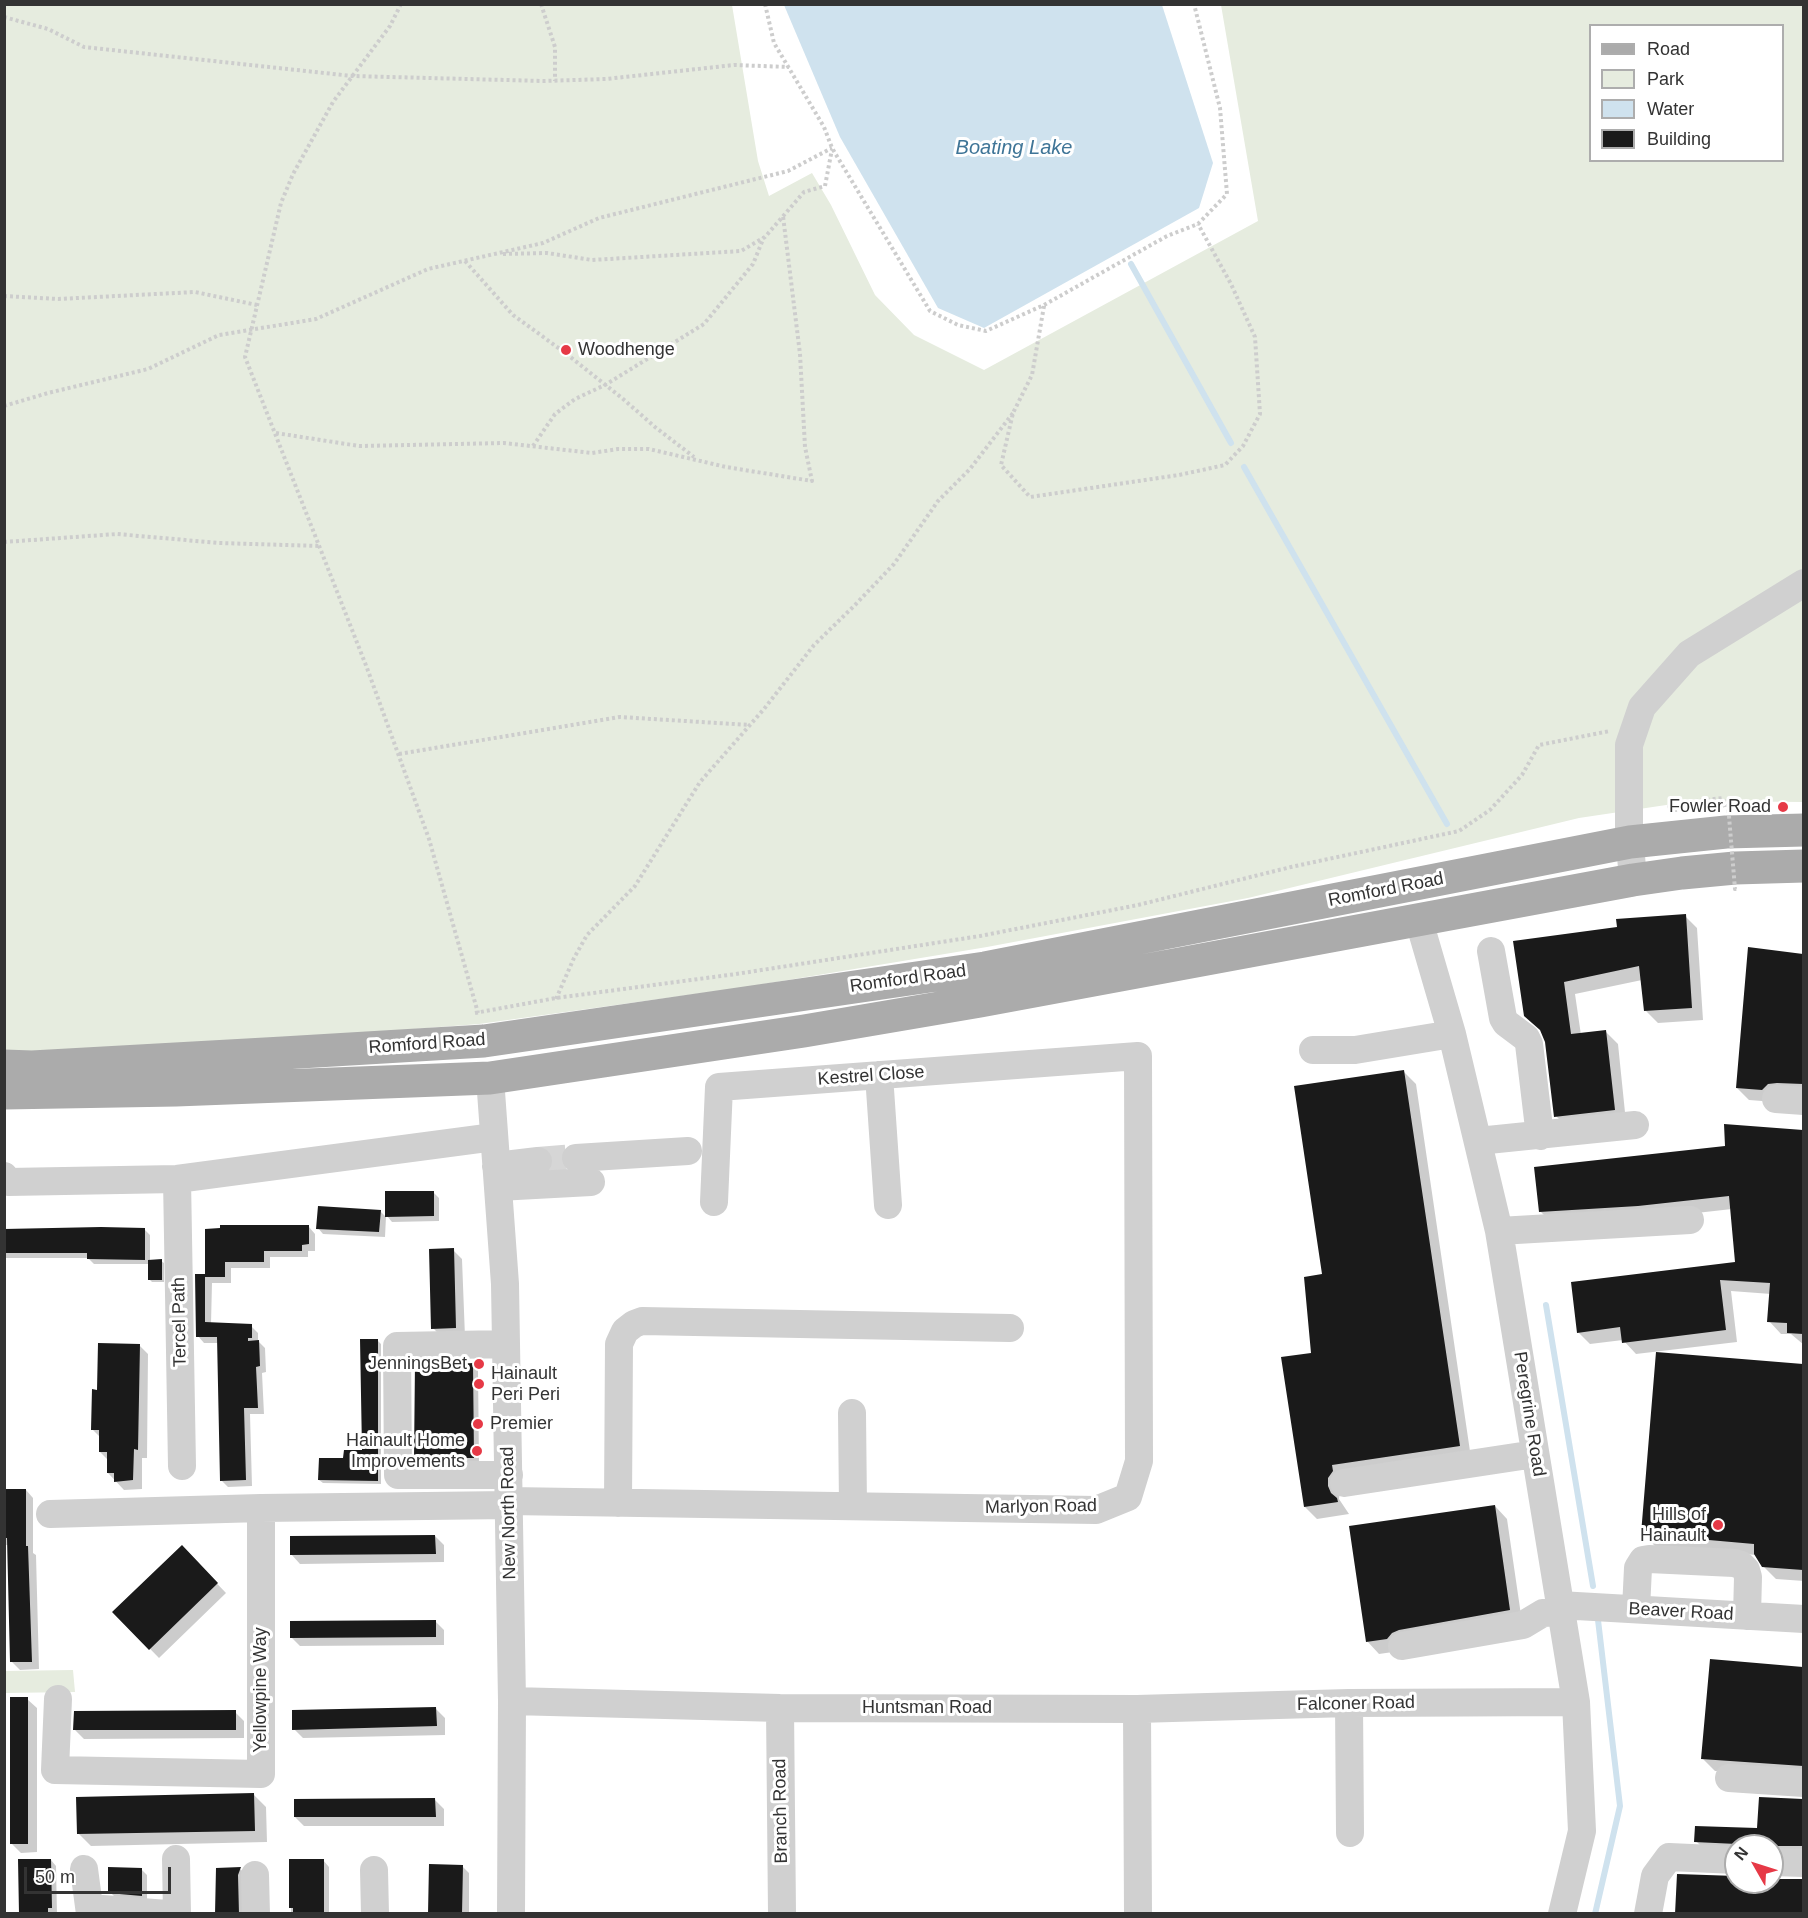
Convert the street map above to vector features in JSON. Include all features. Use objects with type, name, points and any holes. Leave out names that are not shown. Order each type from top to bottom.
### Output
[{"type":"main road","name":"Romford Road","points":[[4,1066],[32,1067],[283,1053],[481,1027],[549,1031],[985,968],[1630,842],[1726,832],[1803,830]]},
{"type":"main road","name":"Romford Road","points":[[4,1093],[176,1090],[490,1078],[815,1029],[1419,921],[1633,880],[1735,868],[1803,866]]},
{"type":"main road","points":[[481,1027],[490,1078]]},
{"type":"street","points":[[1633,880],[1630,842],[1629,746],[1642,707],[1689,654],[1803,583]]},
{"type":"street","name":"Peregrine Road","points":[[1419,921],[1452,1034],[1499,1231],[1576,1702],[1582,1831],[1562,1914]]},
{"type":"street","points":[[1491,951],[1503,1018],[1506,1023],[1526,1038],[1529,1044],[1540,1136]]},
{"type":"street","points":[[1313,1050],[1355,1050],[1452,1034]]},
{"type":"street","name":"Kestrel Close","points":[[714,1202],[719,1087],[1138,1056]]},
{"type":"street","name":"Marlyon Road","points":[[509,1494],[618,1503],[1096,1510],[1128,1497],[1139,1461],[1138,1056]]},
{"type":"street","points":[[879,1075],[888,1205]]},
{"type":"street","name":"New North Road","points":[[490,1078],[505,1284],[507,1344],[512,1701],[512,1914]]},
{"type":"street","points":[[1478,1141],[1635,1125]]},
{"type":"street","points":[[4,1176],[8,1182],[177,1179],[494,1137]]},
{"type":"street","points":[[576,1158],[688,1151]]},
{"type":"street","points":[[497,1176],[538,1161]]},
{"type":"street","points":[[497,1176],[591,1182]]},
{"type":"street","name":"Tercel Path","points":[[177,1179],[182,1466]]},
{"type":"street","points":[[1499,1231],[1690,1220]]},
{"type":"street","points":[[618,1503],[619,1344],[625,1331],[634,1324],[642,1321],[1010,1328]]},
{"type":"street","points":[[507,1344],[397,1346],[398,1475],[509,1494]]},
{"type":"street","points":[[852,1413],[853,1506]]},
{"type":"street","points":[[1344,1483],[1535,1454]]},
{"type":"street","points":[[50,1514],[261,1508],[509,1494]]},
{"type":"street","name":"Yellowpine Way","points":[[58,1699],[55,1770],[261,1774],[261,1508]]},
{"type":"street","points":[[1636,1609],[1638,1568],[1643,1560],[1648,1558],[1734,1563],[1746,1570],[1748,1577],[1747,1616]]},
{"type":"street","name":"Beaver Road","points":[[1402,1646],[1523,1625],[1543,1613],[1560,1609],[1636,1609],[1803,1619]]},
{"type":"street","name":"Huntsman Road","points":[[512,1701],[780,1708],[1137,1708]]},
{"type":"street","name":"Falconer Road","points":[[1137,1708],[1349,1703],[1576,1702]]},
{"type":"street","points":[[1349,1703],[1350,1833]]},
{"type":"street","name":"Branch Road","points":[[780,1708],[782,1914]]},
{"type":"street","points":[[1137,1708],[1138,1914]]},
{"type":"street","points":[[1729,1778],[1803,1783]]},
{"type":"street","points":[[1648,1914],[1655,1876],[1669,1857],[1724,1859]]},
{"type":"street","points":[[176,1859],[177,1914]]},
{"type":"street","points":[[1784,1862],[1803,1863]]},
{"type":"street","points":[[84,1869],[90,1911],[166,1914]]},
{"type":"street","points":[[374,1870],[375,1914]]},
{"type":"street","points":[[255,1875],[256,1914]]},
{"type":"path","points":[[401,4],[390,26],[333,102],[293,174],[281,203],[245,357],[320,546],[429,838],[481,1027]]},
{"type":"path","points":[[541,4],[555,47],[555,81]]},
{"type":"path","points":[[765,4],[774,43],[824,127],[832,148],[930,311],[958,325],[986,331],[1044,305],[1167,236],[1198,224],[1227,194],[1220,108],[1194,4]]},
{"type":"path","points":[[4,17],[48,29],[84,47],[352,76],[555,81],[606,79],[734,65],[789,67]]},
{"type":"path","points":[[532,446],[555,414],[575,399],[605,385],[704,324],[753,264],[765,237],[804,192],[825,186],[832,148]]},
{"type":"path","points":[[4,406],[148,369],[219,335],[316,319],[428,269],[543,243],[599,218],[788,171],[832,148]]},
{"type":"path","points":[[275,432],[359,446],[504,443],[592,453],[618,449],[649,449],[726,467],[812,481],[805,447],[800,354],[783,216]]},
{"type":"path","points":[[1013,413],[1002,465],[1030,497],[1179,476],[1225,465],[1231,459],[1243,446],[1260,414],[1255,337],[1231,284],[1198,224]]},
{"type":"path","points":[[493,255],[547,253],[592,260],[741,251],[765,237]]},
{"type":"path","points":[[465,261],[513,315],[564,352],[654,427],[697,459]]},
{"type":"path","points":[[4,296],[58,299],[195,292],[257,305]]},
{"type":"path","points":[[549,1031],[548,1015],[587,935],[635,886],[660,842],[700,782],[750,725],[814,645],[894,564],[938,501],[970,469],[1013,413],[1032,375],[1044,305]]},
{"type":"path","points":[[4,542],[117,534],[219,543],[320,546]]},
{"type":"path","points":[[399,754],[620,717],[750,725]]},
{"type":"path","points":[[556,998],[736,974],[980,936],[1138,905],[1291,867],[1459,831],[1490,810],[1522,775],[1539,745],[1635,726]]},
{"type":"path","points":[[1725,807],[1723,798],[1669,804],[1670,810],[1728,804],[1735,889],[1739,889]]},
{"type":"green space","points":[[5,5],[732,5],[758,161],[769,196],[812,173],[831,205],[875,295],[914,335],[984,370],[1258,221],[1221,5],[1803,5],[1803,802],[1693,801],[1579,818],[1248,898],[987,947],[746,987],[479,1024],[218,1044],[51,1052],[5,1051]]},
{"type":"green space","points":[[73,1670],[75,1692],[5,1693],[4,1671]]},
{"type":"water","name":"Boating Lake","points":[[784,5],[1162,5],[1213,163],[1199,208],[984,328],[938,308],[840,137]]},
{"type":"building","points":[[1686,914],[1692,1008],[1644,1011],[1639,966],[1564,982],[1571,1034],[1606,1030],[1615,1110],[1554,1117],[1545,1042],[1540,1030],[1524,1016],[1513,941],[1617,927],[1616,919]]},
{"type":"building","points":[[1748,947],[1803,954],[1803,1084],[1768,1084],[1762,1090],[1736,1088]]},
{"type":"building","points":[[1404,1070],[1460,1446],[1332,1465],[1333,1471],[1328,1478],[1328,1486],[1338,1502],[1304,1507],[1281,1357],[1311,1353],[1304,1277],[1322,1274],[1294,1086]]},
{"type":"building","points":[[1724,1124],[1803,1130],[1803,1334],[1787,1333],[1787,1323],[1767,1322],[1770,1283],[1720,1280],[1726,1330],[1622,1343],[1620,1327],[1577,1333],[1571,1282],[1735,1262],[1729,1196],[1638,1206],[1539,1212],[1534,1167],[1725,1146]]},
{"type":"building","points":[[385,1191],[434,1191],[434,1216],[385,1217]]},
{"type":"building","points":[[318,1206],[381,1210],[379,1232],[316,1229]]},
{"type":"building","points":[[220,1225],[309,1225],[309,1244],[302,1245],[302,1251],[264,1251],[264,1262],[225,1262],[225,1277],[205,1277],[205,1322],[252,1324],[252,1338],[248,1338],[248,1341],[259,1340],[260,1366],[256,1367],[258,1408],[244,1408],[246,1480],[220,1481],[217,1337],[196,1337],[195,1274],[205,1274],[205,1229],[220,1228]]},
{"type":"building","points":[[145,1228],[145,1260],[87,1259],[87,1253],[4,1253],[4,1229]]},
{"type":"building","points":[[454,1248],[456,1328],[431,1329],[429,1249]]},
{"type":"building","points":[[162,1259],[162,1280],[148,1280],[148,1260]]},
{"type":"building","points":[[360,1339],[378,1339],[378,1481],[318,1480],[319,1458],[343,1458],[344,1450],[362,1450]]},
{"type":"building","points":[[98,1343],[140,1344],[138,1450],[134,1449],[133,1480],[114,1482],[114,1473],[107,1473],[107,1452],[99,1452],[99,1430],[91,1430],[92,1389],[97,1390]]},
{"type":"building","points":[[1656,1352],[1803,1364],[1803,1570],[1762,1567],[1754,1554],[1754,1544],[1641,1534]]},
{"type":"building","points":[[457,1361],[457,1364],[473,1363],[474,1458],[414,1458],[415,1362]]},
{"type":"building","points":[[4,1489],[26,1489],[26,1546],[28,1546],[32,1662],[10,1662]]},
{"type":"building","points":[[1495,1505],[1510,1610],[1399,1630],[1387,1639],[1366,1642],[1349,1526]]},
{"type":"building","points":[[435,1535],[436,1554],[290,1555],[290,1536]]},
{"type":"building","points":[[182,1545],[218,1583],[149,1650],[112,1612]]},
{"type":"building","points":[[436,1620],[436,1637],[290,1638],[290,1621]]},
{"type":"building","points":[[1710,1659],[1803,1667],[1803,1766],[1701,1759]]},
{"type":"building","points":[[10,1697],[28,1697],[28,1844],[10,1844]]},
{"type":"building","points":[[436,1707],[437,1726],[292,1730],[292,1710]]},
{"type":"building","points":[[236,1710],[236,1730],[73,1730],[74,1711]]},
{"type":"building","points":[[254,1793],[255,1831],[77,1834],[76,1797]]},
{"type":"building","points":[[1759,1797],[1803,1799],[1803,1846],[1784,1846],[1784,1834],[1724,1834],[1724,1843],[1694,1842],[1695,1826],[1757,1828]]},
{"type":"building","points":[[435,1798],[436,1817],[294,1817],[294,1799]]},
{"type":"building","points":[[18,1859],[51,1859],[52,1908],[48,1908],[48,1914],[19,1914]]},
{"type":"building","points":[[289,1859],[324,1859],[324,1914],[293,1914],[293,1908],[289,1908]]},
{"type":"building","points":[[429,1864],[463,1865],[462,1914],[428,1914]]},
{"type":"building","points":[[108,1867],[142,1868],[142,1896],[108,1893]]},
{"type":"building","points":[[241,1867],[238,1875],[239,1914],[215,1914],[216,1868]]},
{"type":"building","points":[[1677,1874],[1724,1876],[1724,1894],[1784,1894],[1784,1879],[1803,1879],[1803,1914],[1675,1914]]},
{"type":"waterway","points":[[1131,264],[1231,443]]},
{"type":"waterway","points":[[1244,467],[1447,824]]},
{"type":"waterway","points":[[1546,1305],[1593,1586]]},
{"type":"waterway","points":[[1595,1914],[1620,1806],[1598,1620]]},
{"type":"tunnel","points":[[538,1161],[576,1158]]},
{"type":"place","name":"Woodhenge","points":[[566,350]]},
{"type":"place","name":"Fowler Road","points":[[1783,807]]},
{"type":"place","name":"JenningsBet","points":[[479,1364]]},
{"type":"place","name":"Hainault Peri Peri","points":[[479,1384]]},
{"type":"place","name":"Premier","points":[[478,1424]]},
{"type":"place","name":"Hainault Home Improvements","points":[[477,1451]]},
{"type":"place","name":"Hills of Hainault","points":[[1718,1525]]}]
